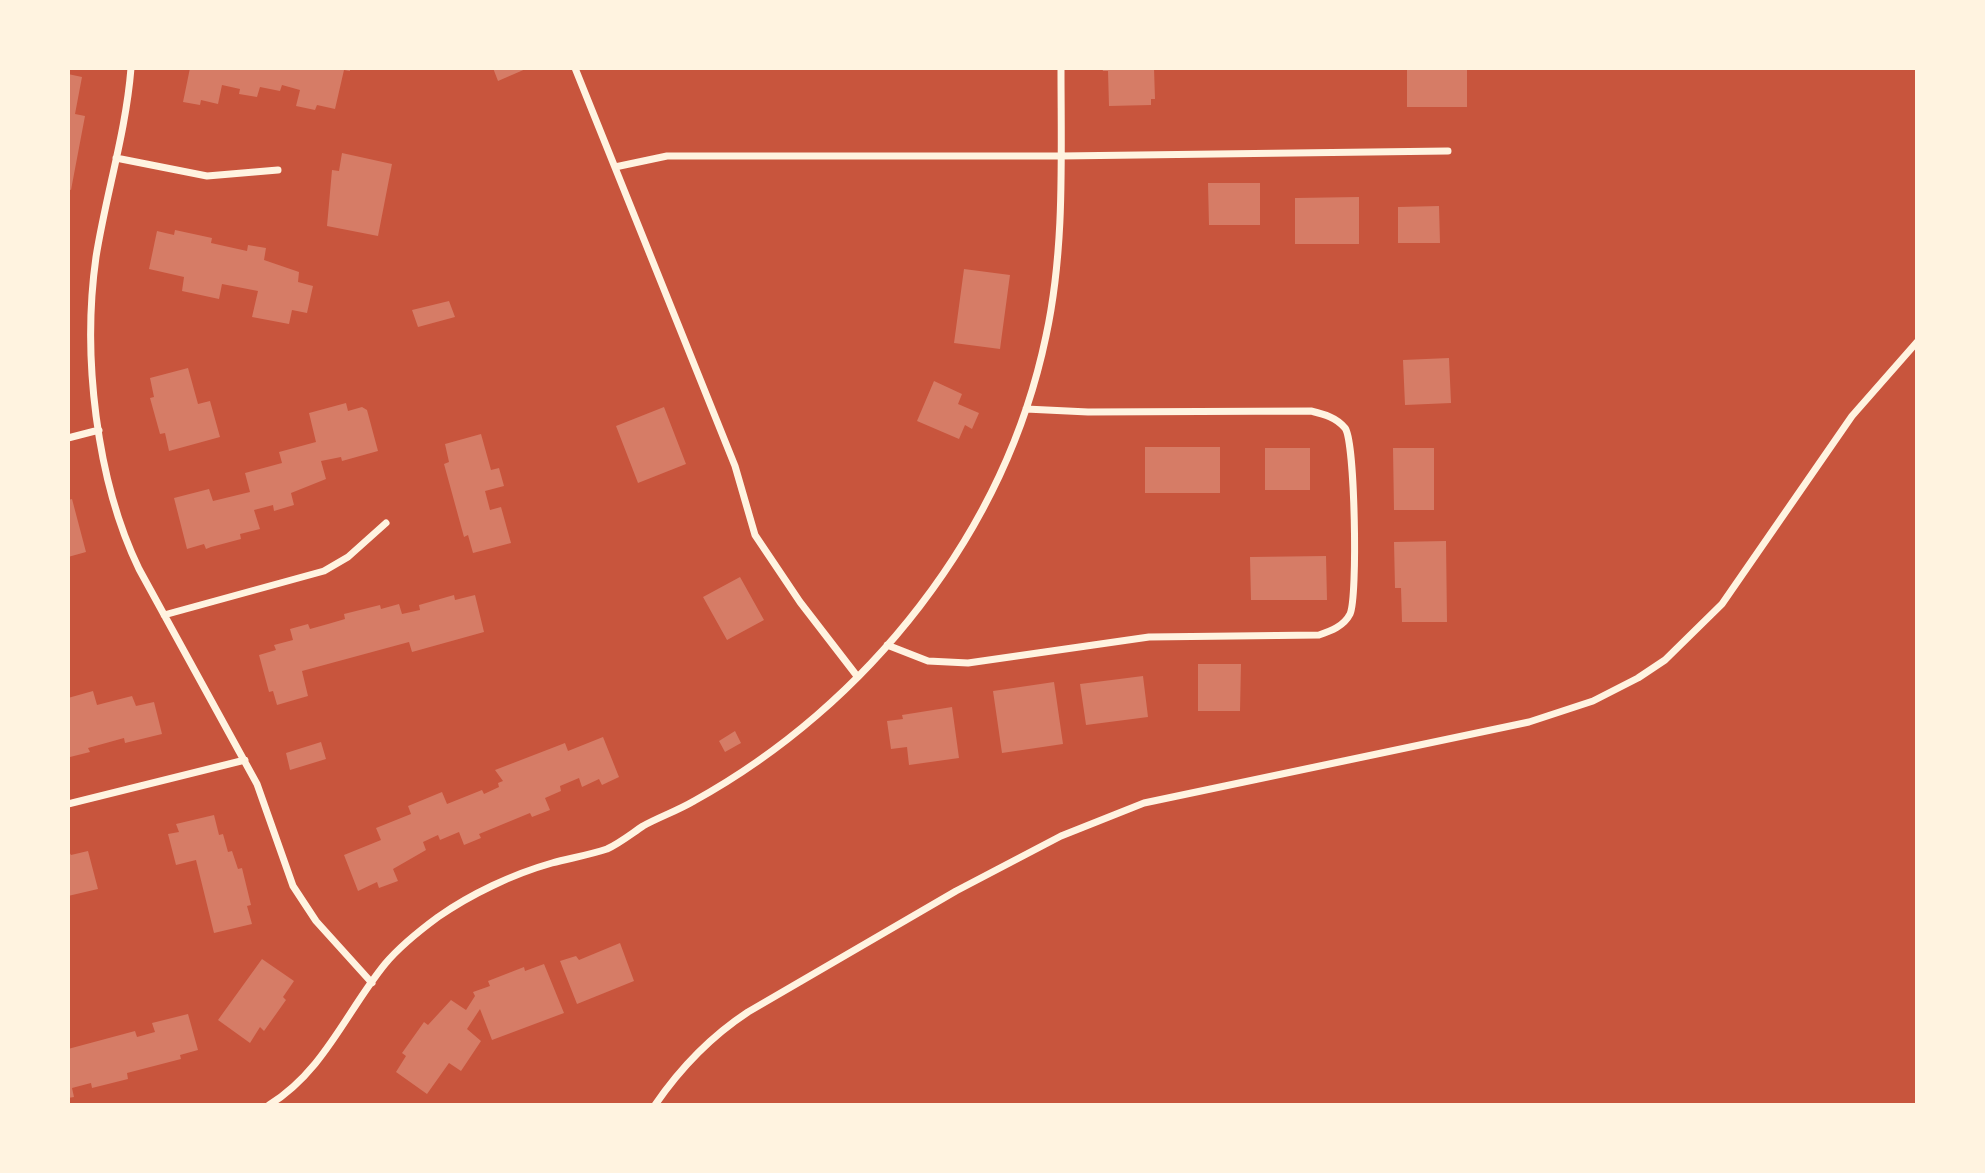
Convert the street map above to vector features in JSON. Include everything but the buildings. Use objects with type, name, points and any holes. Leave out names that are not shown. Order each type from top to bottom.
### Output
[{"type":"street","points":[[131,68],[96,257],[92,303],[92,354],[99,430],[124,533],[164,615],[245,760],[274,824],[293,886],[316,921],[372,983]]},
{"type":"street","points":[[575,68],[735,466],[755,536],[800,602],[857,676]]},
{"type":"street","points":[[269,1105],[300,1081],[328,1051],[372,983],[400,948],[440,915],[513,877],[613,846],[729,780],[799,730],[857,676],[928,597],[976,521],[1026,409],[1046,335],[1055,286],[1061,156],[1061,68]]},
{"type":"street","points":[[615,167],[667,156],[1061,156],[1448,151]]},
{"type":"street","points":[[116,158],[207,176],[278,170]]},
{"type":"street","points":[[655,1105],[688,1061],[725,1027],[748,1012],[956,891],[1089,824],[1170,796],[1529,722],[1593,701],[1638,678],[1665,660],[1722,604],[1852,416],[1917,342]]},
{"type":"street","points":[[887,645],[928,662],[968,663],[1140,638],[1319,635],[1342,625],[1349,617],[1354,592],[1352,455],[1346,429],[1336,420],[1311,411],[1088,412],[1026,409]]},
{"type":"street","points":[[68,438],[99,430]]},
{"type":"street","points":[[164,615],[324,571],[348,557],[386,523]]},
{"type":"street","points":[[68,804],[245,760]]}]
